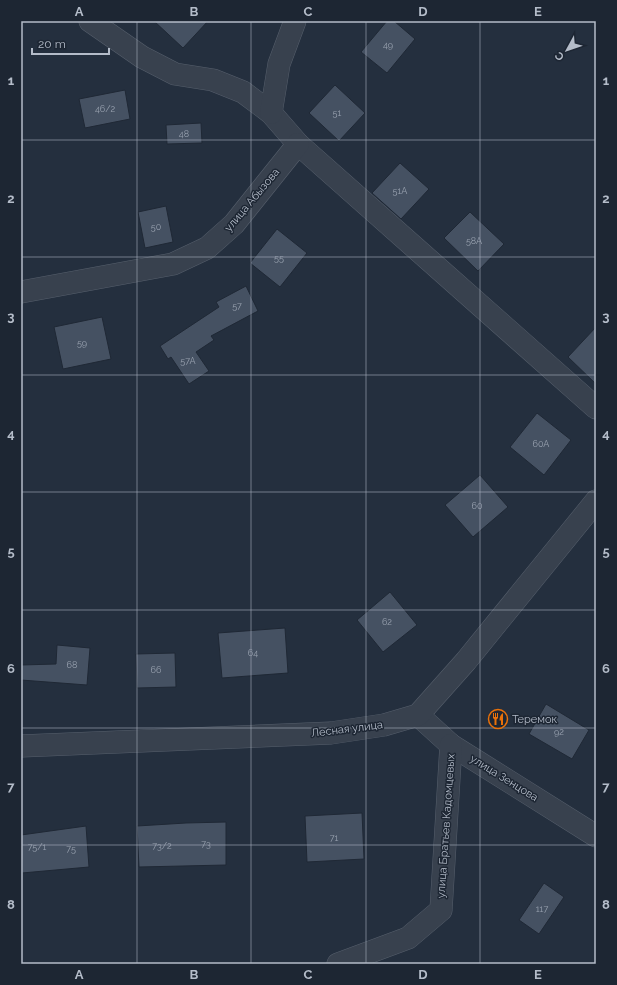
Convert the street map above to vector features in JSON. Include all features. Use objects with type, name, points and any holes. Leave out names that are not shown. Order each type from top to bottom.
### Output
[{"type":"street","points":[[90,21],[142,57],[175,74],[213,80],[243,92],[271,113],[298,144],[596,408]]},
{"type":"street","points":[[271,113],[279,64],[295,21]]},
{"type":"street","name":"улица Абызова","points":[[21,292],[173,264],[206,248],[234,224],[298,144]]},
{"type":"street","points":[[418,715],[466,662],[596,501]]},
{"type":"street","name":"улица Зенцова","points":[[418,715],[451,745],[596,836]]},
{"type":"street","name":"Лесная улица","points":[[21,746],[331,733],[384,725],[418,715]]},
{"type":"street","name":"улица Братьев Кадомцевых","points":[[338,964],[408,938],[441,910],[451,745]]},
{"type":"building","points":[[154,21],[208,21],[183,48]]},
{"type":"building","points":[[387,21],[394,21],[415,39],[387,73],[361,52]]},
{"type":"building","points":[[335,85],[365,113],[339,141],[309,113]]},
{"type":"building","points":[[125,90],[130,119],[85,128],[79,99]]},
{"type":"building","points":[[201,123],[202,143],[167,144],[166,125]]},
{"type":"building","points":[[400,163],[429,189],[401,219],[372,193]]},
{"type":"building","points":[[166,206],[173,242],[145,248],[138,212]]},
{"type":"building","points":[[470,212],[504,244],[478,271],[444,238]]},
{"type":"building","points":[[277,229],[307,253],[280,287],[250,263]]},
{"type":"building","points":[[246,286],[258,311],[211,336],[214,340],[196,352],[209,371],[189,384],[171,357],[168,359],[160,346],[219,307],[216,302]]},
{"type":"building","points":[[102,317],[111,359],[63,369],[54,327]]},
{"type":"building","points":[[596,327],[596,384],[568,357]]},
{"type":"building","points":[[537,413],[571,440],[544,475],[510,447]]},
{"type":"building","points":[[480,475],[508,507],[473,537],[445,505]]},
{"type":"building","points":[[390,592],[417,625],[383,652],[357,620]]},
{"type":"building","points":[[285,628],[288,673],[222,678],[218,633]]},
{"type":"building","points":[[57,645],[90,648],[87,685],[21,680],[21,665],[56,664]]},
{"type":"building","points":[[175,653],[176,687],[137,688],[136,654]]},
{"type":"building","points":[[546,704],[589,730],[572,759],[529,734]]},
{"type":"building","points":[[362,813],[364,859],[307,862],[305,816]]},
{"type":"building","points":[[226,822],[226,865],[139,867],[137,826]]},
{"type":"building","points":[[86,826],[89,867],[22,873],[21,835]]},
{"type":"building","points":[[544,883],[564,897],[539,934],[519,920]]},
{"type":"place","name":"Теремок","points":[[498,719]]}]
